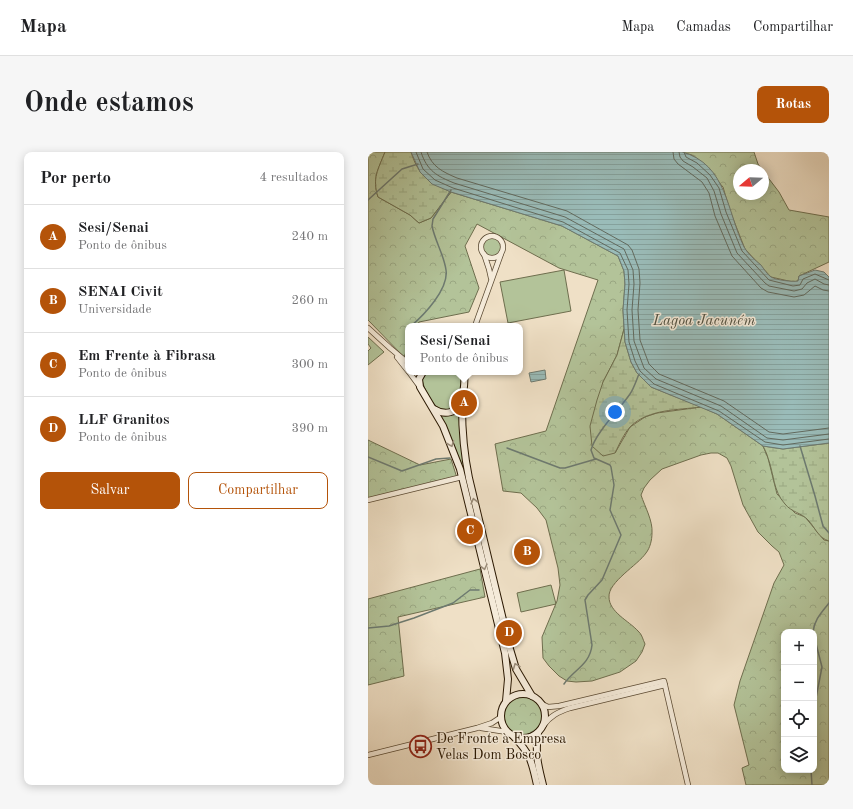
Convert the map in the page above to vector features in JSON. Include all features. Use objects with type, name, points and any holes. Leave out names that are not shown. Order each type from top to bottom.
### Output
[{"type":"street","points":[[476,323],[503,249],[502,242],[497,237],[492,236],[487,237],[481,245],[491,280]]},
{"type":"street","points":[[483,253],[492,258],[500,254]]},
{"type":"street","points":[[368,328],[405,360]]},
{"type":"street","points":[[390,348],[405,367]]},
{"type":"street","points":[[411,375],[434,409],[448,435],[462,477],[505,654],[508,679],[506,701],[502,708],[500,717],[507,732]]},
{"type":"street","points":[[420,387],[422,375]]},
{"type":"street","points":[[465,375],[462,402],[463,440],[471,488],[510,649],[516,669],[532,696],[548,707],[665,683]]},
{"type":"street","points":[[434,409],[440,412],[450,412],[457,408],[462,402]]},
{"type":"street","points":[[368,500],[462,477]]},
{"type":"street","points":[[513,736],[526,738],[533,736],[538,733],[548,719],[559,712],[570,708],[665,683]]},
{"type":"street","points":[[665,683],[688,785]]},
{"type":"street","points":[[506,701],[517,695],[525,694],[532,696]]},
{"type":"street","points":[[542,704],[545,715],[543,726]]},
{"type":"street","points":[[368,755],[477,728],[492,723],[500,717]]},
{"type":"street","points":[[477,728],[507,732],[513,736],[525,748],[537,785]]},
{"type":"street","points":[[538,733],[536,748],[537,761],[543,785]]},
{"type":"green space","points":[[368,152],[385,152],[378,169],[376,179],[376,190],[378,197],[410,215],[419,223],[431,218],[451,192],[562,226],[618,256],[624,271],[624,329],[617,355],[603,382],[615,453],[630,427],[645,417],[657,413],[701,407],[717,414],[763,446],[768,458],[777,494],[795,513],[805,517],[824,540],[829,541],[829,785],[746,785],[742,768],[749,765],[734,705],[740,681],[774,583],[784,565],[779,552],[758,532],[743,505],[731,466],[727,458],[718,453],[701,455],[662,469],[650,480],[641,495],[652,528],[650,544],[642,558],[613,585],[609,597],[612,607],[639,632],[645,644],[636,661],[620,672],[592,681],[576,682],[567,681],[559,676],[543,658],[542,637],[557,601],[560,585],[558,568],[546,520],[537,508],[521,493],[503,491],[495,444],[546,431],[598,280],[559,268],[477,224],[465,246],[479,288],[469,312],[418,323],[405,323],[404,357],[368,320]]},
{"type":"green space","points":[[385,152],[411,152],[421,173],[426,178],[451,192],[431,218],[419,223],[410,215],[378,197],[376,190],[376,179],[378,169]]},
{"type":"green space","points":[[682,152],[754,152],[758,164],[733,164],[733,200],[769,200],[769,179],[779,192],[789,210],[829,217],[829,262],[799,276],[798,281],[793,282],[771,277],[745,249],[730,211],[723,187],[699,160],[692,155]]},
{"type":"green space","points":[[492,237],[499,240],[502,247],[499,254],[492,257],[485,254],[482,247],[485,240]]},
{"type":"green space","points":[[564,270],[571,311],[508,323],[500,282]]},
{"type":"green space","points":[[624,329],[625,342],[631,362],[637,373],[651,387],[701,407],[664,411],[638,420],[628,429],[615,453],[603,456],[592,446],[590,426],[603,382],[617,355]]},
{"type":"green space","points":[[368,337],[384,352],[368,365],[368,351],[371,348],[368,344]]},
{"type":"green space","points":[[425,375],[462,375],[459,400],[453,409],[445,410],[437,407],[426,391],[422,379]]},
{"type":"green space","points":[[458,412],[460,413],[480,535],[461,464],[441,416],[451,415]]},
{"type":"green space","points":[[368,440],[420,465],[451,459],[457,478],[368,501]]},
{"type":"green space","points":[[829,443],[829,541],[825,540],[819,535],[806,518],[787,507],[781,499],[778,494],[767,454],[763,446],[783,449]]},
{"type":"green space","points":[[480,569],[485,597],[398,617],[404,676],[368,685],[368,599]]},
{"type":"green space","points":[[551,585],[556,604],[521,612],[517,593]]},
{"type":"green space","points":[[523,697],[533,700],[539,706],[542,716],[539,726],[533,732],[523,735],[513,732],[507,726],[504,716],[507,706],[513,700]]},
{"type":"water","name":"Lagoa Jacuném","points":[[411,152],[682,152],[697,158],[708,167],[717,178],[724,191],[744,247],[770,276],[780,280],[798,281],[799,276],[815,270],[824,272],[829,277],[829,443],[783,449],[763,446],[717,414],[651,387],[637,373],[631,362],[625,342],[623,310],[625,284],[624,271],[618,256],[562,226],[451,192],[432,184],[420,172]]},
{"type":"water","points":[[545,370],[546,379],[531,382],[529,373]]},
{"type":"waterway","points":[[368,200],[402,169],[418,164]]},
{"type":"waterway","points":[[414,323],[429,308],[444,285],[446,277],[445,264],[432,226],[433,219],[451,190]]},
{"type":"waterway","points":[[564,684],[585,662],[591,652],[592,645],[585,600],[602,580],[621,535],[610,510],[614,485],[611,467],[610,465],[594,458],[591,450],[598,436],[630,394],[639,374]]},
{"type":"waterway","name":"Lagoa Jacuném","points":[[800,446],[823,526],[829,533]]},
{"type":"waterway","points":[[507,448],[560,468],[565,468],[596,459]]},
{"type":"waterway","points":[[368,457],[402,471],[436,459],[450,458]]},
{"type":"waterway","points":[[368,628],[389,626],[414,618],[453,603],[470,590],[479,590]]},
{"type":"waterway","name":"Lagoa Jacuném","points":[[814,629],[821,613],[829,603]]},
{"type":"waterway","name":"Lagoa Jacuném","points":[[815,701],[822,667],[817,648]]},
{"type":"waterway","name":"Lagoa Jacuném","points":[[811,773],[812,785]]},
{"type":"place","name":"Sesi/Senai","points":[[464,403]]},
{"type":"place","name":"Em Frente à Fibrasa","points":[[470,531]]},
{"type":"place","name":"SENAI Civit","points":[[527,552]]},
{"type":"place","name":"LLF Granitos","points":[[509,633]]},
{"type":"place","name":"De Fronte à Empresa Velas Dom Bosco","points":[[421,747]]}]
